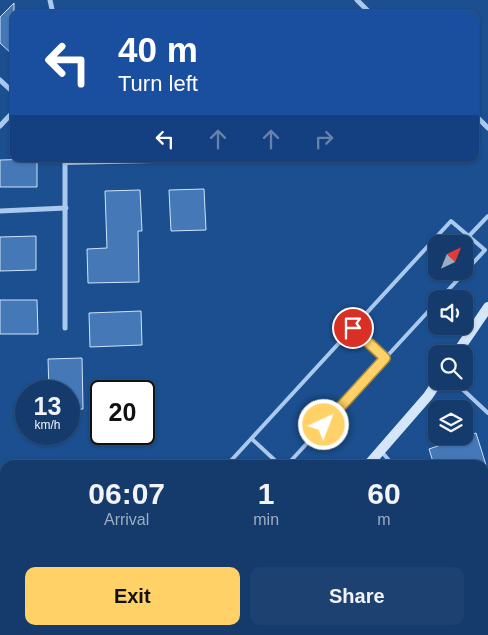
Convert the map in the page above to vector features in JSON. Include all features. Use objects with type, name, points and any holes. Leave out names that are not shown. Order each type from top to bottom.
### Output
[{"type":"street","points":[[357,0],[367,10]]},
{"type":"street","points":[[0,80],[10,89]]},
{"type":"street","points":[[0,126],[10,115]]},
{"type":"street","points":[[479,119],[488,128]]},
{"type":"street","points":[[65,162],[65,328]]},
{"type":"street","points":[[0,211],[66,208]]},
{"type":"street","points":[[462,345],[488,307]]},
{"type":"street","points":[[373,460],[432,390]]},
{"type":"lane","points":[[470,235],[488,216]]},
{"type":"lane","points":[[439,235],[452,221],[468,235]]},
{"type":"lane","points":[[473,240],[485,250],[473,263]]},
{"type":"lane","points":[[232,460],[428,247]]},
{"type":"lane","points":[[448,290],[457,280]]},
{"type":"lane","points":[[292,460],[428,312]]},
{"type":"lane","points":[[353,328],[385,358]]},
{"type":"lane","points":[[463,390],[488,413]]},
{"type":"lane","points":[[252,439],[275,460]]},
{"type":"lane","points":[[381,451],[389,460]]},
{"type":"building","points":[[14,3],[14,10],[10,10],[10,52],[0,43],[0,17]]},
{"type":"building","points":[[0,160],[37,162],[37,187],[0,187]]},
{"type":"building","points":[[204,189],[206,230],[171,231],[169,190]]},
{"type":"building","points":[[140,190],[142,231],[138,231],[139,282],[88,283],[87,249],[107,248],[105,191]]},
{"type":"building","points":[[36,236],[36,270],[0,271],[0,237]]},
{"type":"building","points":[[0,300],[37,300],[38,334],[0,334]]},
{"type":"building","points":[[141,311],[142,345],[90,347],[89,313]]},
{"type":"building","points":[[82,358],[83,409],[80,409],[80,380],[49,380],[48,359]]},
{"type":"building","points":[[476,433],[484,460],[432,460],[429,449],[441,445],[473,445],[473,434]]},
{"type":"route","points":[[324,425],[385,358],[353,328]]}]
